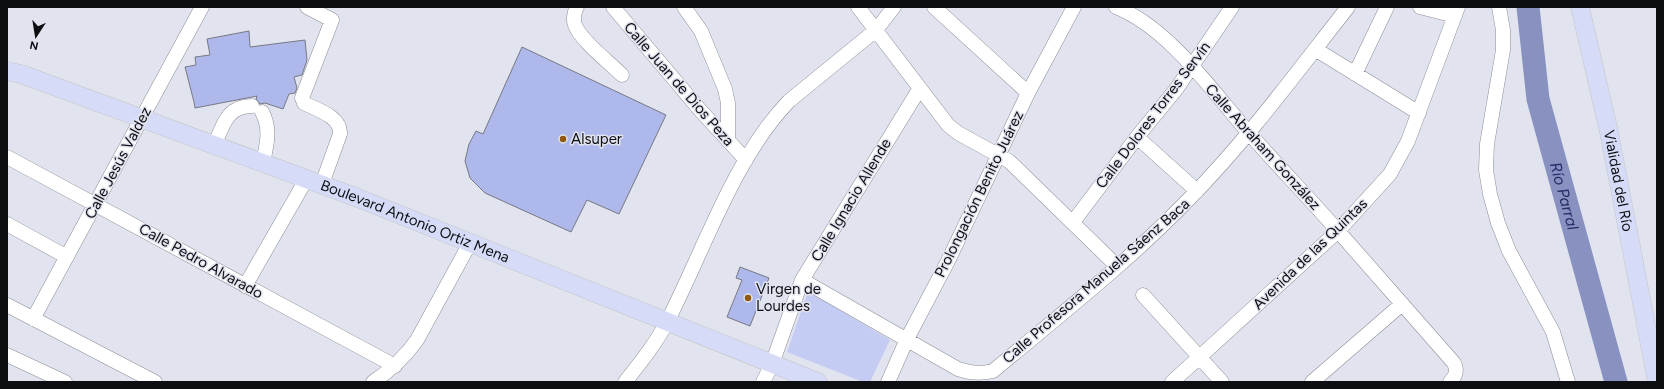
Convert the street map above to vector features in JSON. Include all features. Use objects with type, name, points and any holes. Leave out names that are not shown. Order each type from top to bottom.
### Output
[{"type":"main road","name":"Vialidad del Río","points":[[1580,7],[1610,132],[1654,357],[1656,382]]},
{"type":"main road","points":[[7,61],[14,73]]},
{"type":"main road","name":"Boulevard Antonio Ortiz Mena","points":[[14,73],[143,118],[314,181],[818,382]]},
{"type":"street","name":"Calle Jesús Valdez","points":[[33,319],[202,7]]},
{"type":"street","points":[[245,286],[314,181],[340,134],[340,128],[336,120],[304,103],[302,98],[332,20],[307,7]]},
{"type":"street","points":[[577,7],[574,23],[579,34],[622,75]]},
{"type":"street","name":"Calle Juan de Dios Peza","points":[[613,7],[665,70],[746,160]]},
{"type":"street","points":[[684,7],[701,31],[725,89],[728,103],[728,141]]},
{"type":"street","points":[[858,7],[948,125],[958,133],[998,154],[1020,171],[1117,266]]},
{"type":"street","points":[[625,382],[668,322],[734,181],[778,112],[789,101],[876,30],[894,7]]},
{"type":"street","points":[[934,7],[1028,93]]},
{"type":"street","name":"Prolongación Benito Juárez","points":[[888,382],[907,339],[948,261],[1028,93],[1074,7]]},
{"type":"street","name":"Calle Abraham González","points":[[1116,7],[1129,12],[1144,21],[1192,66],[1249,133],[1338,231],[1454,363],[1457,371],[1453,379]]},
{"type":"street","name":"Calle Dolores Torres Servín","points":[[1072,222],[1137,136],[1177,88],[1232,7]]},
{"type":"street","name":"Calle Profesora Manuela Sáenz Baca","points":[[907,339],[958,369],[982,374],[993,371],[1117,266],[1197,191],[1249,133],[1348,7]]},
{"type":"street","points":[[1355,74],[1387,7]]},
{"type":"street","points":[[1420,7],[1457,11]]},
{"type":"street","points":[[1499,7],[1503,30],[1503,50],[1487,144],[1486,170],[1490,194],[1498,223],[1509,251],[1553,332],[1568,382]]},
{"type":"street","name":"Avenida de las Quintas","points":[[1172,382],[1338,231],[1390,174],[1405,148],[1457,11]]},
{"type":"street","points":[[1315,49],[1419,113]]},
{"type":"street","name":"Calle Ignacio Allende","points":[[763,382],[772,364],[802,280],[920,88]]},
{"type":"street","points":[[215,144],[228,115],[238,108],[257,109],[267,120],[268,130],[263,162]]},
{"type":"street","points":[[1137,136],[1197,191]]},
{"type":"street","name":"Calle Pedro Alvarado","points":[[7,157],[395,366]]},
{"type":"street","points":[[7,224],[67,257]]},
{"type":"street","points":[[374,382],[395,366],[408,353],[417,340],[470,243]]},
{"type":"street","points":[[802,280],[907,339]]},
{"type":"street","points":[[1143,295],[1222,382]]},
{"type":"street","points":[[1312,382],[1402,304]]},
{"type":"street","points":[[7,305],[155,382]]},
{"type":"street","points":[[7,355],[65,382]]},
{"type":"shaded area","points":[[808,291],[890,340],[870,382],[863,382],[787,352]]},
{"type":"building","points":[[249,31],[250,47],[305,40],[307,60],[302,75],[294,77],[297,88],[295,93],[289,94],[283,109],[265,103],[260,104],[256,99],[257,96],[195,108],[185,67],[196,65],[195,57],[210,55],[207,39]]},
{"type":"building","name":"Alsuper","points":[[522,47],[666,115],[619,214],[587,200],[571,232],[485,193],[470,178],[465,161],[469,144],[476,131],[483,134]]},
{"type":"building","name":"Virgen de Lourdes","points":[[740,267],[769,278],[750,326],[727,317],[742,280],[736,278]]},
{"type":"waterway","name":"Río Parral","points":[[1528,7],[1538,99],[1616,382]]},
{"type":"place","name":"Alsuper","points":[[563,139]]},
{"type":"place","name":"Virgen de Lourdes","points":[[748,298]]}]
